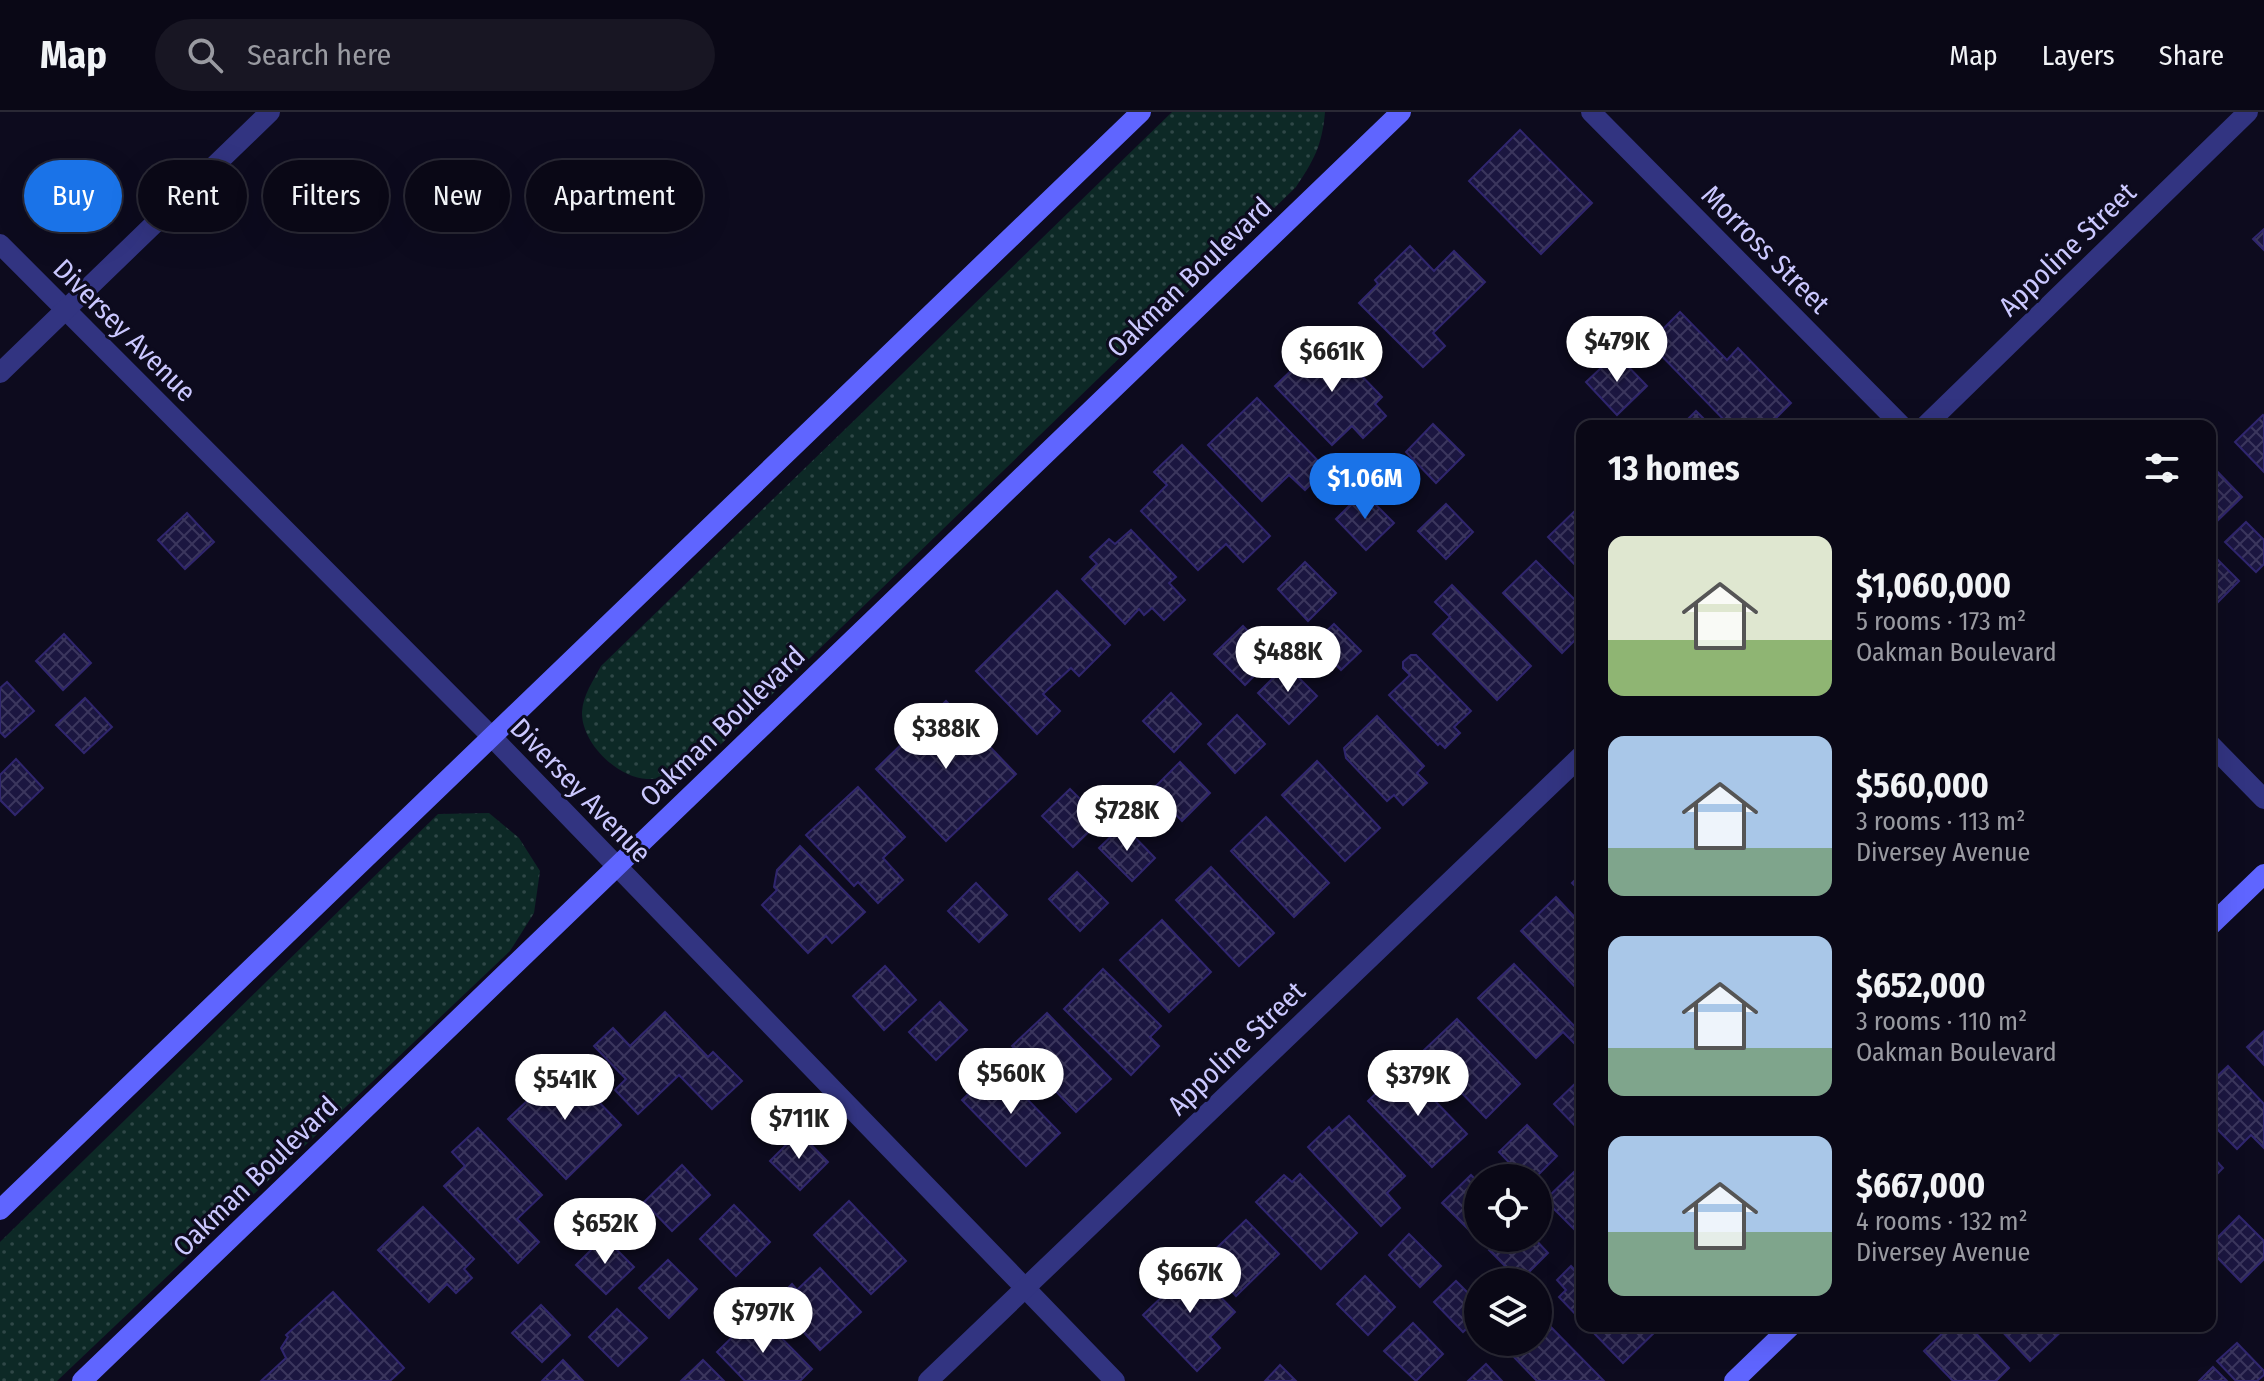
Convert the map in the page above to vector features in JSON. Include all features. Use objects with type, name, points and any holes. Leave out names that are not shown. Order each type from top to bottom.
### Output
[{"type":"street","points":[[0,373],[270,112]]},
{"type":"street","points":[[0,1210],[1141,112]]},
{"type":"street","name":"Oakman Boulevard","points":[[82,1381],[1401,112]]},
{"type":"street","name":"Morross Street","points":[[1591,112],[1896,420]]},
{"type":"street","name":"Appoline Street","points":[[1931,420],[2248,112]]},
{"type":"street","name":"Diversey Avenue","points":[[0,244],[492,737],[1115,1381]]},
{"type":"street","points":[[2216,750],[2264,799]]},
{"type":"street","name":"Appoline Street","points":[[928,1381],[1576,761]]},
{"type":"street","points":[[2216,920],[2264,874]]},
{"type":"street","points":[[1734,1381],[1785,1332]]},
{"type":"green space","points":[[1172,112],[1325,112],[1316,152],[1296,187],[715,750],[683,770],[657,779],[636,777],[613,765],[594,746],[583,723],[584,700],[601,666]]},
{"type":"green space","points":[[489,813],[519,838],[540,871],[534,913],[510,951],[57,1381],[0,1381],[0,1242],[438,814]]},
{"type":"building","points":[[1520,130],[1592,203],[1541,254],[1469,181]]},
{"type":"building","points":[[2264,229],[2264,250],[2253,239]]},
{"type":"building","points":[[1410,246],[1434,271],[1454,251],[1485,282],[1433,333],[1445,346],[1423,367],[1359,303],[1378,284],[1375,280]]},
{"type":"building","points":[[1680,312],[1727,360],[1738,348],[1791,403],[1774,420],[1724,420],[1649,343]]},
{"type":"building","points":[[1325,338],[1382,397],[1375,404],[1386,416],[1363,438],[1352,426],[1332,445],[1275,386]]},
{"type":"building","points":[[1616,354],[1647,386],[1617,415],[1586,382]]},
{"type":"building","points":[[1257,398],[1326,469],[1305,490],[1289,475],[1262,501],[1208,445]]},
{"type":"building","points":[[1696,411],[1705,420],[1687,420]]},
{"type":"building","points":[[2264,416],[2264,472],[2235,442]]},
{"type":"building","points":[[1433,424],[1464,455],[1436,483],[1406,452]]},
{"type":"building","points":[[1182,445],[1270,536],[1243,562],[1226,544],[1198,570],[1141,511],[1167,485],[1154,472]]},
{"type":"building","points":[[2216,470],[2242,497],[2216,522]]},
{"type":"building","points":[[1363,492],[1394,523],[1366,550],[1336,519]]},
{"type":"building","points":[[1446,504],[1473,532],[1446,559],[1418,531]]},
{"type":"building","points":[[1576,510],[1576,566],[1548,537]]},
{"type":"building","points":[[187,513],[214,542],[185,569],[158,540]]},
{"type":"building","points":[[2246,522],[2264,540],[2264,564],[2256,572],[2225,542]]},
{"type":"building","points":[[1131,530],[1176,577],[1169,583],[1185,600],[1164,620],[1152,608],[1144,615],[1139,609],[1125,624],[1082,579],[1097,564],[1090,557],[1109,539],[1115,544]]},
{"type":"building","points":[[2216,558],[2239,581],[2216,604]]},
{"type":"building","points":[[1536,561],[1576,601],[1576,639],[1562,653],[1503,593]]},
{"type":"building","points":[[1305,562],[1336,593],[1308,621],[1278,589]]},
{"type":"building","points":[[1452,585],[1531,666],[1497,700],[1433,634],[1450,617],[1435,602]]},
{"type":"building","points":[[1057,591],[1110,645],[1079,676],[1071,668],[1043,694],[1060,711],[1037,734],[976,671]]},
{"type":"building","points":[[1334,624],[1361,651],[1341,670],[1314,643]]},
{"type":"building","points":[[1243,626],[1273,657],[1245,685],[1214,654]]},
{"type":"building","points":[[64,634],[91,663],[63,690],[36,661]]},
{"type":"building","points":[[1416,655],[1471,711],[1454,727],[1460,733],[1445,748],[1440,743],[1438,745],[1389,695],[1410,675],[1403,668],[1403,662]]},
{"type":"building","points":[[1286,665],[1317,696],[1289,724],[1258,693]]},
{"type":"building","points":[[7,682],[34,711],[5,737],[0,732],[0,688]]},
{"type":"building","points":[[1171,693],[1201,724],[1174,752],[1143,721]]},
{"type":"building","points":[[85,698],[112,727],[84,753],[56,725]]},
{"type":"building","points":[[946,701],[1016,774],[946,841],[876,769]]},
{"type":"building","points":[[1237,715],[1265,744],[1235,773],[1208,744]]},
{"type":"building","points":[[1377,716],[1424,766],[1417,773],[1427,783],[1403,805],[1394,795],[1387,801],[1346,758],[1344,748]]},
{"type":"building","points":[[16,759],[43,788],[15,815],[0,800],[0,775]]},
{"type":"building","points":[[1317,761],[1380,828],[1345,861],[1282,795]]},
{"type":"building","points":[[1180,762],[1210,793],[1182,821],[1152,790]]},
{"type":"building","points":[[858,787],[905,837],[883,858],[903,880],[878,903],[858,882],[854,886],[806,835]]},
{"type":"building","points":[[1070,789],[1101,820],[1073,847],[1042,816]]},
{"type":"building","points":[[1266,817],[1329,883],[1294,917],[1231,851]]},
{"type":"building","points":[[1123,825],[1155,858],[1132,881],[1099,848]]},
{"type":"building","points":[[800,846],[865,912],[832,943],[826,936],[808,953],[762,905],[777,890],[774,887],[777,870]]},
{"type":"building","points":[[1211,867],[1274,933],[1239,966],[1176,900]]},
{"type":"building","points":[[1077,872],[1108,903],[1080,931],[1049,899]]},
{"type":"building","points":[[976,883],[1007,915],[979,942],[948,911]]},
{"type":"building","points":[[1556,897],[1576,919],[1576,988],[1521,931]]},
{"type":"building","points":[[1162,920],[1211,972],[1169,1012],[1120,960]]},
{"type":"building","points":[[1514,964],[1576,1028],[1576,1045],[1563,1032],[1536,1058],[1478,998]]},
{"type":"building","points":[[885,966],[916,1000],[884,1030],[853,996]]},
{"type":"building","points":[[1103,969],[1161,1026],[1150,1037],[1159,1046],[1131,1075],[1064,1009]]},
{"type":"building","points":[[940,1002],[967,1030],[936,1060],[909,1032]]},
{"type":"building","points":[[665,1012],[708,1057],[713,1052],[742,1081],[712,1109],[679,1075],[638,1114],[615,1090],[626,1079],[594,1046],[613,1028],[630,1046]]},
{"type":"building","points":[[1047,1013],[1111,1079],[1076,1112],[1012,1046]]},
{"type":"building","points":[[1457,1019],[1520,1084],[1486,1118],[1422,1052]]},
{"type":"building","points":[[2264,1031],[2264,1065],[2247,1047]]},
{"type":"building","points":[[564,1066],[621,1125],[566,1179],[508,1119]]},
{"type":"building","points":[[2228,1066],[2264,1104],[2264,1148],[2251,1135],[2237,1149],[2216,1128],[2216,1077]]},
{"type":"building","points":[[996,1067],[1060,1133],[1026,1166],[962,1100]]},
{"type":"building","points":[[1403,1068],[1467,1134],[1432,1167],[1368,1101]]},
{"type":"building","points":[[1576,1083],[1576,1127],[1554,1104]]},
{"type":"building","points":[[1349,1116],[1405,1176],[1387,1193],[1400,1208],[1381,1226],[1308,1147],[1329,1127],[1332,1131]]},
{"type":"building","points":[[1527,1125],[1557,1156],[1549,1164],[1511,1164],[1499,1152]]},
{"type":"building","points":[[478,1128],[542,1195],[517,1219],[539,1242],[518,1263],[444,1186],[465,1166],[452,1152]]},
{"type":"building","points":[[799,1132],[828,1162],[800,1190],[770,1161]]},
{"type":"building","points":[[2216,1160],[2223,1168],[2216,1175]]},
{"type":"building","points":[[682,1165],[710,1195],[672,1231],[644,1202]]},
{"type":"building","points":[[1574,1172],[1576,1174],[1576,1231],[1552,1207],[1552,1193]]},
{"type":"building","points":[[1300,1174],[1357,1233],[1321,1269],[1256,1202],[1284,1175],[1292,1182]]},
{"type":"building","points":[[1464,1182],[1464,1225],[1442,1203]]},
{"type":"building","points":[[849,1201],[906,1261],[871,1294],[814,1235]]},
{"type":"building","points":[[734,1205],[770,1242],[736,1276],[700,1239]]},
{"type":"building","points":[[423,1207],[474,1259],[464,1269],[472,1278],[456,1293],[447,1284],[429,1302],[378,1250]]},
{"type":"building","points":[[2239,1216],[2264,1241],[2264,1259],[2241,1282],[2216,1256],[2216,1239]]},
{"type":"building","points":[[1246,1220],[1279,1254],[1236,1296],[1203,1261]]},
{"type":"building","points":[[1409,1234],[1441,1266],[1420,1287],[1389,1255]]},
{"type":"building","points":[[604,1237],[634,1267],[606,1294],[576,1265]]},
{"type":"building","points":[[1491,1252],[1548,1253],[1533,1268],[1507,1268]]},
{"type":"building","points":[[1184,1259],[1235,1312],[1210,1337],[1220,1348],[1197,1371],[1143,1315],[1170,1289],[1162,1281]]},
{"type":"building","points":[[668,1260],[697,1289],[669,1318],[639,1288]]},
{"type":"building","points":[[1571,1266],[1576,1272],[1576,1315],[1559,1297],[1566,1290],[1557,1280]]},
{"type":"building","points":[[820,1268],[861,1312],[820,1350],[785,1312],[788,1309],[778,1298],[792,1284],[797,1290]]},
{"type":"building","points":[[1365,1276],[1395,1307],[1368,1335],[1337,1304]]},
{"type":"building","points":[[1456,1281],[1464,1289],[1464,1331],[1463,1332],[1434,1302]]},
{"type":"building","points":[[333,1292],[404,1368],[390,1381],[261,1381],[286,1358],[281,1348],[288,1337],[286,1335]]},
{"type":"building","points":[[541,1305],[570,1335],[542,1362],[512,1333]]},
{"type":"building","points":[[617,1309],[647,1338],[618,1366],[589,1337]]},
{"type":"building","points":[[757,1313],[812,1369],[800,1381],[745,1381],[717,1352]]},
{"type":"building","points":[[1413,1323],[1443,1354],[1416,1381],[1384,1351]]},
{"type":"building","points":[[1552,1328],[1604,1381],[1537,1381],[1513,1356],[1552,1356]]},
{"type":"building","points":[[1593,1332],[1655,1332],[1623,1363]]},
{"type":"building","points":[[1944,1332],[1975,1332],[2009,1368],[1996,1381],[1953,1381],[1924,1351]]},
{"type":"building","points":[[2003,1332],[2061,1332],[2030,1361]]},
{"type":"building","points":[[2237,1343],[2264,1371],[2257,1381],[2236,1381],[2217,1361]]},
{"type":"building","points":[[563,1360],[583,1381],[542,1381]]},
{"type":"building","points":[[703,1360],[724,1381],[681,1381]]},
{"type":"building","points":[[1486,1364],[1502,1381],[1468,1381]]},
{"type":"building","points":[[1280,1365],[1296,1381],[1265,1381]]},
{"type":"building","points":[[2213,1367],[2227,1381],[2199,1381]]}]
